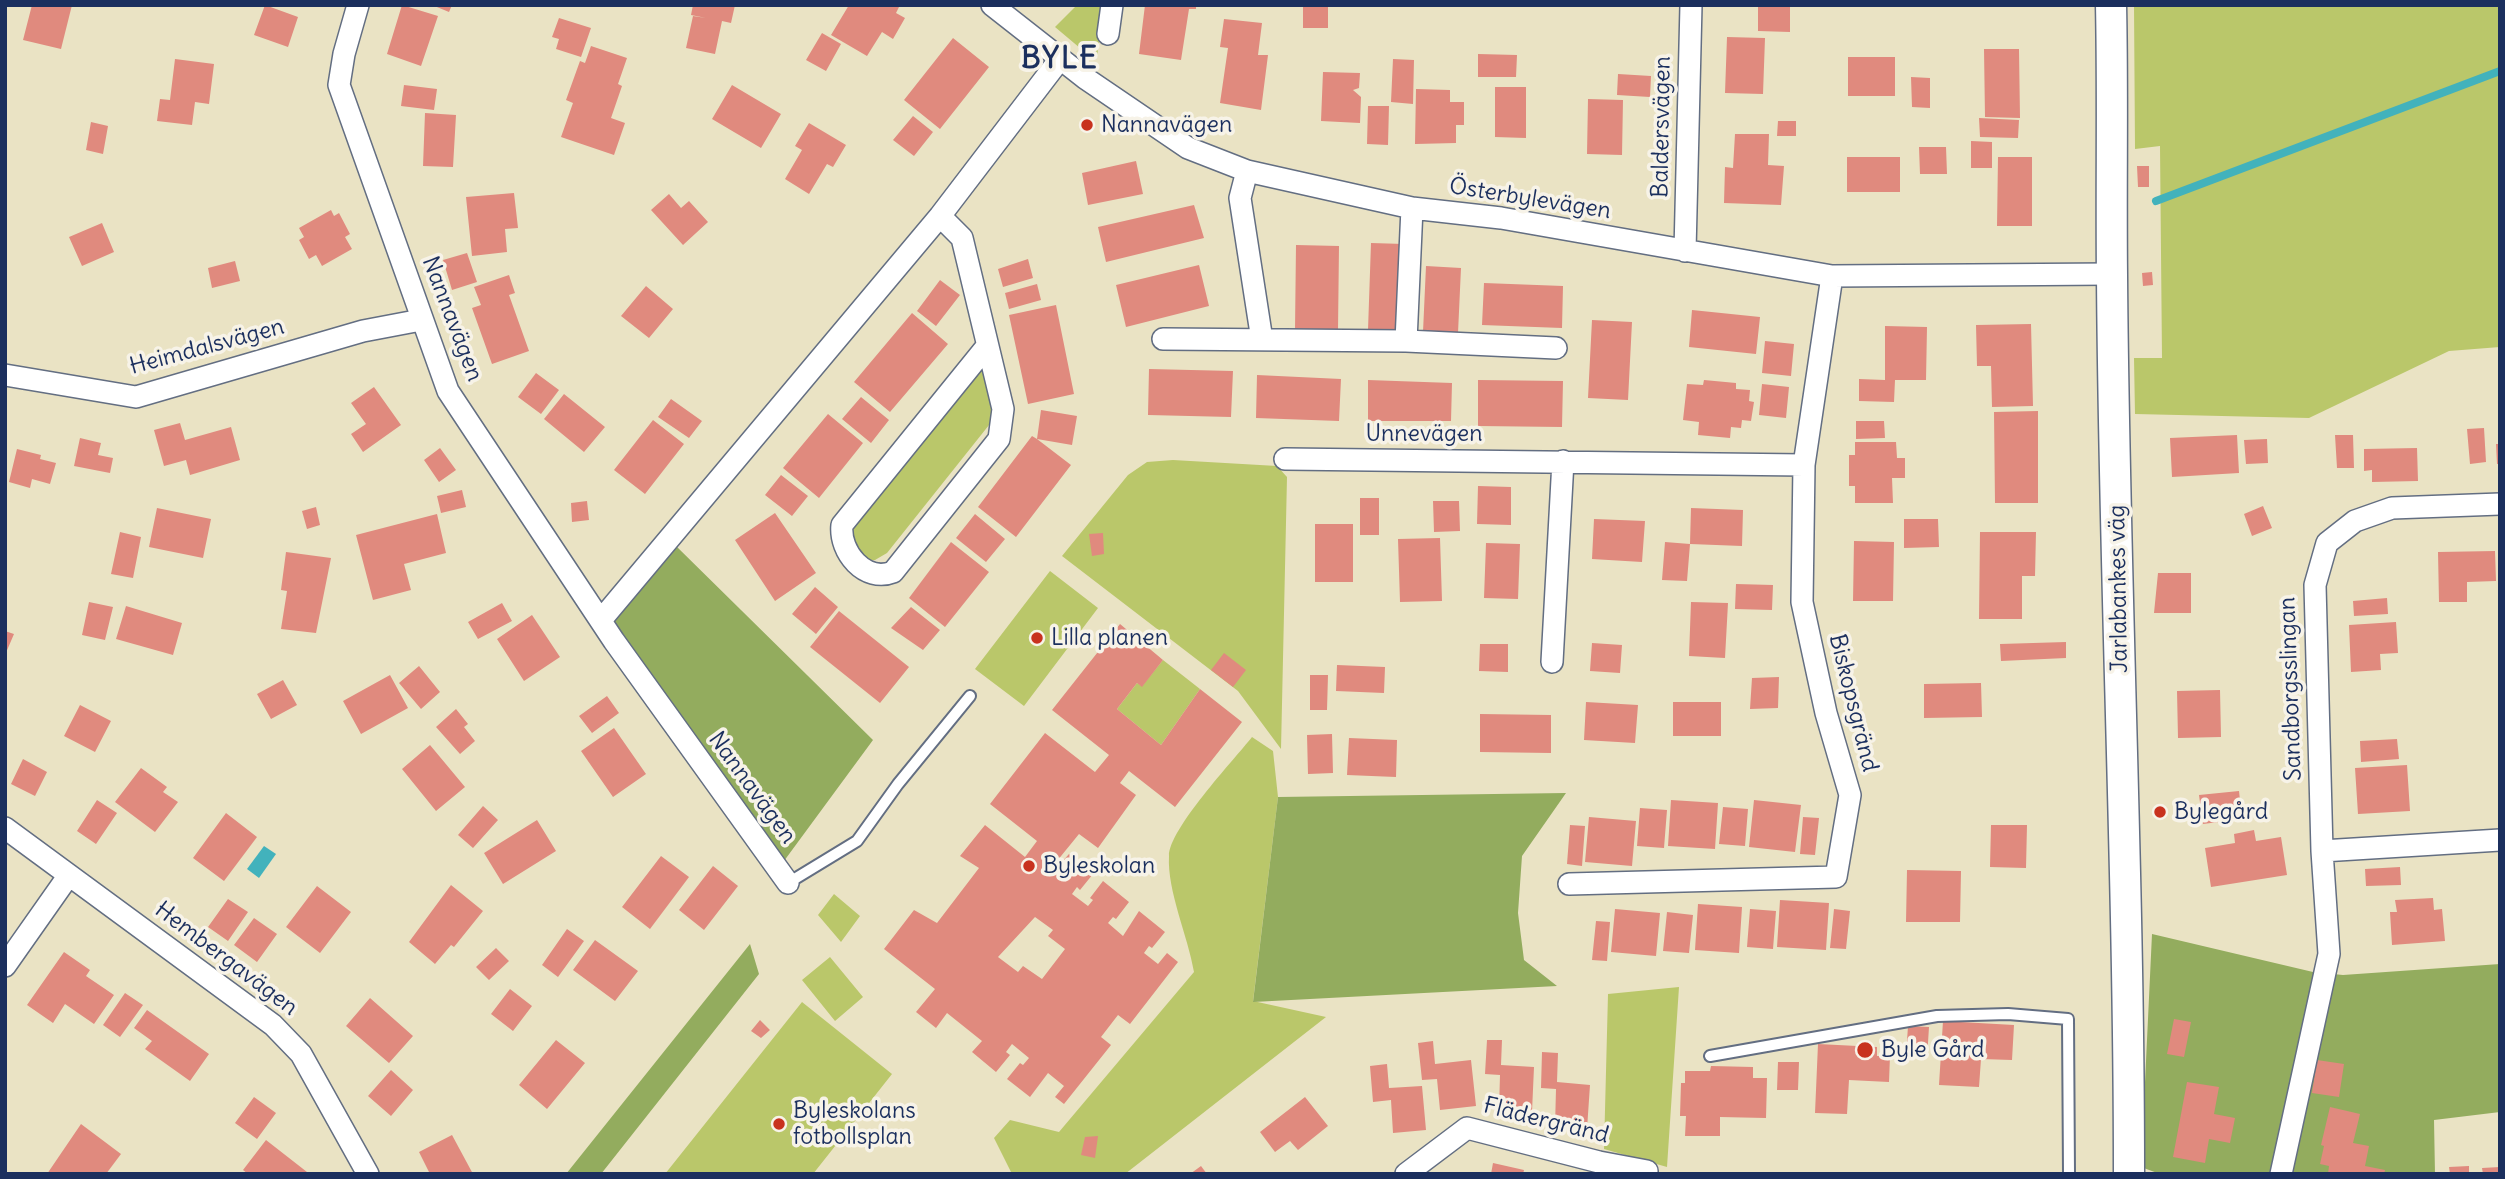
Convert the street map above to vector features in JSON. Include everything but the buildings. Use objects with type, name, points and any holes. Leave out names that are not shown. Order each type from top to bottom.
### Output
[{"type":"main road","name":"Jarlabankes väg","points":[[2111,5],[2114,156],[2112,274],[2129,961],[2129,1174]]},
{"type":"street","name":"Nannavägen","points":[[358,5],[344,54],[339,85],[448,391],[601,620],[788,883]]},
{"type":"street","name":"Österbylevägen","points":[[992,5],[1060,59],[1188,148],[1247,171],[1412,208],[1501,218],[1832,276],[2112,274]]},
{"type":"street","points":[[1108,34],[1112,5]]},
{"type":"street","name":"Baldersvägen","points":[[1685,251],[1691,5]]},
{"type":"street","points":[[601,620],[940,216],[1060,59]]},
{"type":"street","points":[[1247,171],[1240,198],[1262,340]]},
{"type":"street","points":[[1406,341],[1412,208]]},
{"type":"street","points":[[940,216],[962,238],[1003,409],[999,439],[893,572],[876,575],[855,562],[845,550],[841,537],[842,525],[987,346]]},
{"type":"street","name":"Biskopsgränd","points":[[1569,884],[1836,877],[1850,795],[1826,713],[1802,602],[1804,466],[1832,276]]},
{"type":"street","name":"Heimdalsvägen","points":[[5,375],[136,397],[363,331],[421,320]]},
{"type":"street","points":[[1163,339],[1406,341],[1556,348]]},
{"type":"street","name":"Unnevägen","points":[[1285,459],[1804,466]]},
{"type":"street","points":[[1552,662],[1563,461]]},
{"type":"street","name":"Sandborgsslingan","points":[[2281,1174],[2329,954],[2322,851],[2315,585],[2327,543],[2355,521],[2392,508],[2500,504]]},
{"type":"street","name":"Hembergavägen","points":[[5,828],[273,1025],[301,1055],[368,1174]]},
{"type":"street","points":[[2322,851],[2500,840]]},
{"type":"street","points":[[5,966],[69,875]]},
{"type":"street","name":"Flädergränd","points":[[1406,1174],[1467,1128],[1600,1162],[1647,1171]]},
{"type":"lane","points":[[788,883],[857,841],[898,784],[970,695]]},
{"type":"lane","points":[[1710,1056],[1937,1016],[2008,1014],[2068,1019],[2069,1174]]},
{"type":"green space","points":[[1077,5],[1103,5],[1097,58],[1093,59],[1055,27]]},
{"type":"green space","points":[[2134,5],[2500,5],[2500,347],[2449,351],[2309,418],[2135,414],[2134,358],[2162,358],[2160,146],[2135,149]]},
{"type":"green space","points":[[970,367],[993,369],[993,420],[887,553],[875,560],[861,560],[842,525]]},
{"type":"green space","points":[[1173,460],[1277,466],[1287,477],[1281,749],[1238,691],[1062,556],[1128,475],[1147,462]]},
{"type":"green space","points":[[675,545],[873,740],[784,861],[613,623]]},
{"type":"green space","name":"Lilla planen","points":[[1050,571],[1098,608],[1024,706],[975,669]]},
{"type":"green space","points":[[1163,660],[1200,689],[1161,745],[1117,709],[1137,683],[1142,686]]},
{"type":"green space","points":[[1252,737],[1273,751],[1278,797],[1253,1001],[1326,1017],[1125,1174],[1012,1174],[994,1138],[1010,1120],[1059,1132],[1194,972],[1174,899],[1169,856],[1179,829],[1190,813]]},
{"type":"green space","points":[[1566,793],[1522,856],[1518,913],[1524,960],[1557,986],[1253,1002],[1278,797]]},
{"type":"green space","points":[[834,894],[860,916],[841,942],[818,915]]},
{"type":"green space","points":[[2152,934],[2313,972],[2343,975],[2500,964],[2500,1112],[2434,1120],[2435,1174],[2160,1174],[2141,1167]]},
{"type":"green space","points":[[750,944],[759,974],[601,1174],[566,1174]]},
{"type":"green space","points":[[830,957],[863,997],[835,1021],[802,980]]},
{"type":"green space","points":[[1679,987],[1667,1167],[1604,1149],[1608,994]]},
{"type":"green space","name":"Byleskolans fotbollsplan","points":[[802,1002],[892,1074],[813,1174],[665,1174]]},
{"type":"water","points":[[264,846],[276,854],[259,878],[247,869]]},
{"type":"waterway","points":[[2156,201],[2500,71]]},
{"type":"place","name":"Nannavägen","points":[[1087,125]]},
{"type":"place","name":"Lilla planen","points":[[1037,638]]},
{"type":"place","name":"Bylegård","points":[[2160,812]]},
{"type":"place","name":"Byleskolan","points":[[1029,866]]},
{"type":"place","name":"Byle Gård","points":[[1865,1050]]},
{"type":"place","name":"Byleskolans fotbollsplan","points":[[779,1124]]},
{"type":"district","name":"BYLE","points":[[1060,59]]}]
